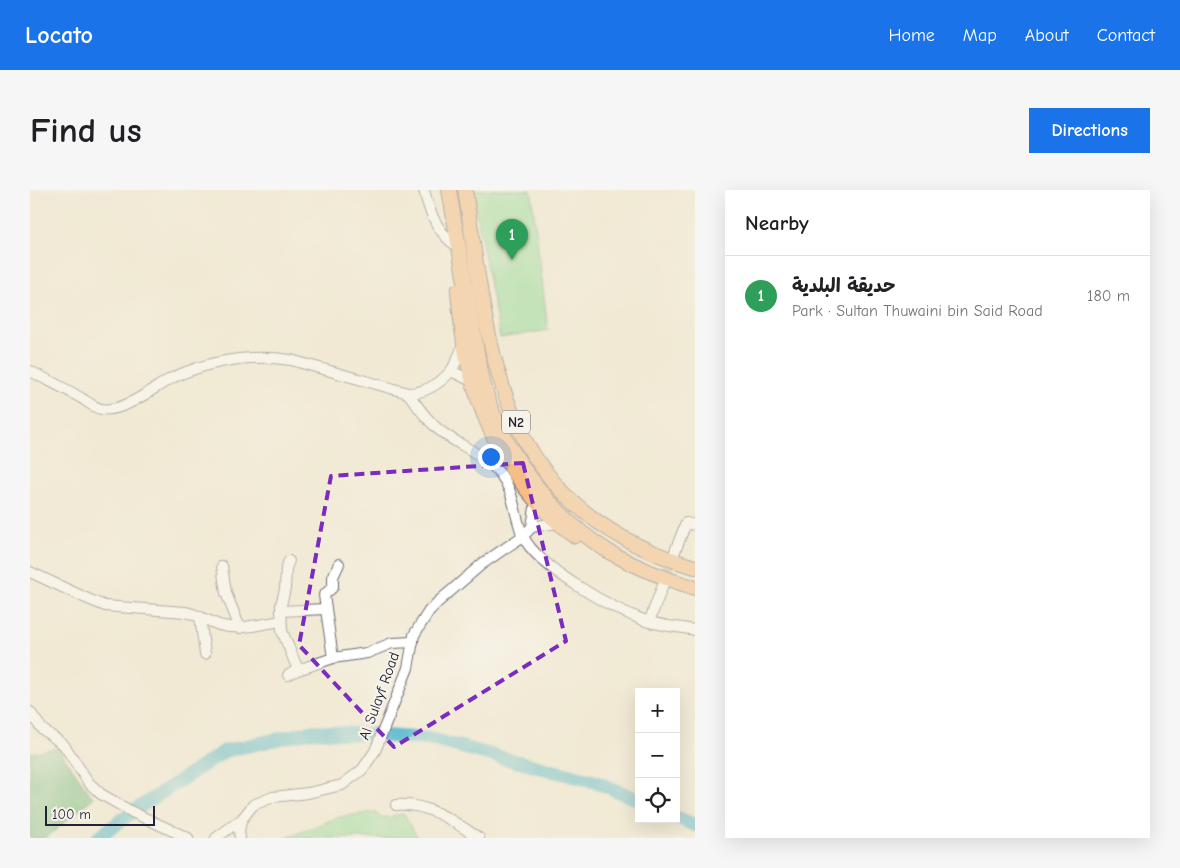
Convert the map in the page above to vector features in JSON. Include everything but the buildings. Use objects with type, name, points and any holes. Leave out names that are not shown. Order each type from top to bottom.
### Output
[{"type":"highway","name":"N2","points":[[449,190],[482,379],[498,424],[516,458],[550,501],[584,533],[610,552],[665,582],[695,588]]},
{"type":"highway","name":"N2","points":[[465,190],[491,342],[499,375],[513,416],[532,454],[549,476],[577,506],[600,525],[655,554],[695,567]]},
{"type":"highway","points":[[459,253],[457,288],[464,343],[472,381],[487,424],[498,446],[536,501],[557,524],[608,558],[665,582]]},
{"type":"street","points":[[424,190],[439,229],[459,253]]},
{"type":"street","points":[[30,371],[93,406],[108,409],[119,407],[172,378],[188,372],[248,357],[291,360],[408,393],[418,393],[428,390],[451,371],[464,343]]},
{"type":"street","points":[[451,371],[472,381]]},
{"type":"street","points":[[408,393],[418,407],[442,432],[475,453],[501,475],[512,499],[523,536],[538,556],[593,596],[621,611],[649,622],[695,630]]},
{"type":"street","points":[[536,501],[532,527],[557,524]]},
{"type":"street","points":[[674,554],[686,523],[695,526]]},
{"type":"street","name":"Al Sulayf Road","points":[[216,838],[242,819],[248,810],[259,801],[342,785],[362,770],[375,751],[408,668],[414,635],[422,620],[438,602],[482,564],[523,536],[532,527]]},
{"type":"street","points":[[289,561],[286,568],[281,616],[282,631],[298,670]]},
{"type":"street","points":[[333,658],[324,595],[333,587],[333,577],[339,564]]},
{"type":"street","points":[[222,566],[226,593],[240,628]]},
{"type":"street","points":[[30,572],[106,606],[185,612],[219,625],[240,628],[281,616],[326,609]]},
{"type":"street","points":[[649,622],[665,582]]},
{"type":"street","points":[[200,617],[205,654]]},
{"type":"street","points":[[288,675],[333,658],[367,653],[392,643],[413,642]]},
{"type":"street","points":[[30,712],[42,729],[64,745],[89,783],[101,794],[132,812],[183,837]]},
{"type":"street","points":[[30,730],[42,729]]},
{"type":"street","points":[[396,805],[408,804],[423,807],[448,818],[479,838]]},
{"type":"street","points":[[240,838],[239,830],[242,819]]},
{"type":"highlighted area","points":[[523,463],[566,641],[394,747],[299,645],[331,476]]},
{"type":"green space","points":[[472,190],[531,190],[548,330],[500,338]]},
{"type":"green space","points":[[58,748],[93,798],[46,838],[30,838],[30,753]]},
{"type":"green space","points":[[375,812],[381,818],[404,814],[418,838],[286,838],[339,817]]},
{"type":"waterway","points":[[98,838],[132,812],[225,751],[313,731],[430,739],[596,782],[635,798]]},
{"type":"waterway","points":[[680,819],[695,825]]},
{"type":"tunnel","points":[[663,584],[674,554]]},
{"type":"place","name":"حديقة البلدية","points":[[512,260]]}]
